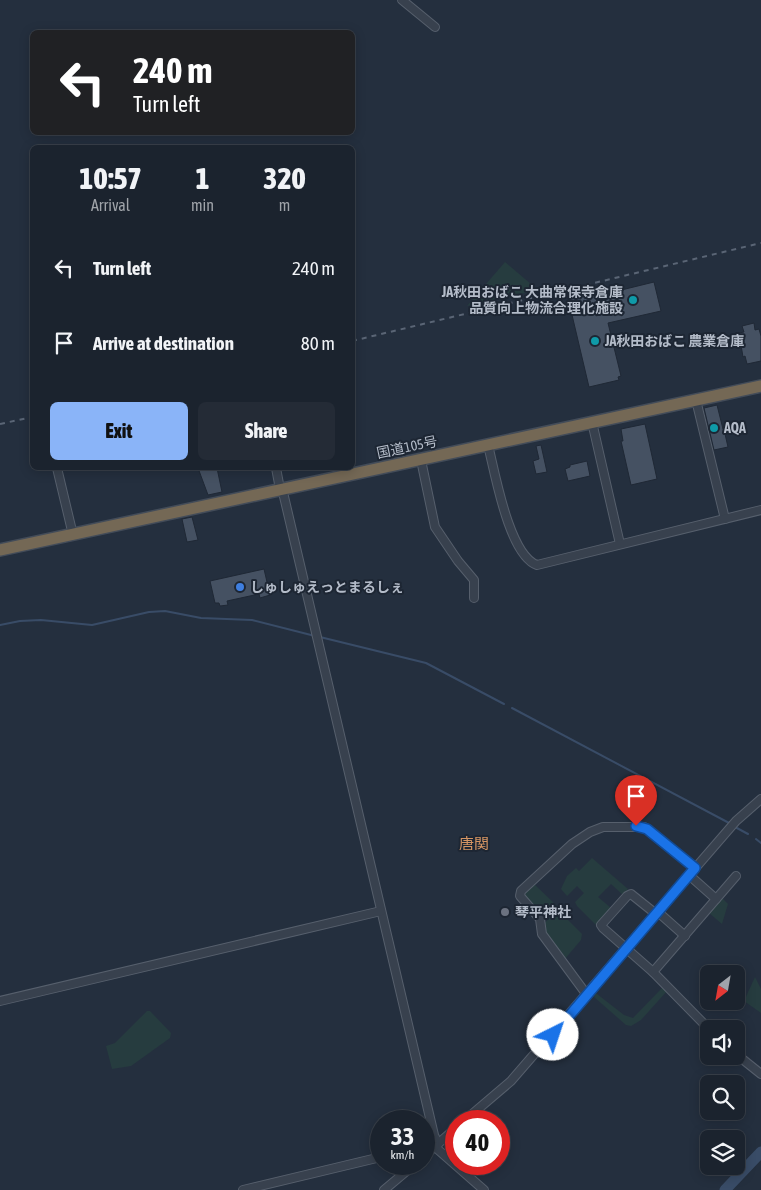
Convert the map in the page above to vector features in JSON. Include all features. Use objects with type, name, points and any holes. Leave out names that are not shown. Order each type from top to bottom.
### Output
[{"type":"highway","name":"国道105号","points":[[0,550],[761,386]]},
{"type":"street","points":[[402,0],[435,27]]},
{"type":"street","points":[[696,400],[724,519]]},
{"type":"street","points":[[592,422],[620,544]]},
{"type":"street","points":[[488,445],[509,528],[530,562],[537,565],[761,510]]},
{"type":"street","points":[[421,460],[435,527],[474,580],[474,598]]},
{"type":"street","points":[[58,470],[74,535]]},
{"type":"street","points":[[276,470],[436,1143],[484,1190]]},
{"type":"street","points":[[477,1110],[511,1081],[732,825],[761,799]]},
{"type":"street","points":[[587,995],[542,934],[540,919],[520,896],[521,891],[572,844],[590,832],[603,828],[644,827],[695,868]]},
{"type":"street","points":[[689,875],[716,900]]},
{"type":"street","points":[[653,972],[736,876]]},
{"type":"street","points":[[685,936],[631,894],[601,925],[602,928],[653,972],[700,1020]]},
{"type":"street","points":[[0,1002],[381,911]]},
{"type":"street","points":[[745,1061],[761,1074]]},
{"type":"street","points":[[436,1143],[445,1136]]},
{"type":"street","points":[[243,1190],[370,1160]]},
{"type":"street","points":[[384,1190],[402,1175]]},
{"type":"green space","points":[[505,262],[538,290],[467,306]]},
{"type":"green space","points":[[592,858],[628,889],[623,895],[611,884],[598,897],[611,908],[596,925],[575,902],[584,893],[577,886],[567,896],[561,889],[567,876],[576,868],[579,871]]},
{"type":"green space","points":[[533,883],[557,906],[544,919],[525,898],[526,890]]},
{"type":"green space","points":[[722,898],[728,904],[722,924],[709,913]]},
{"type":"green space","points":[[557,912],[560,912],[582,934],[581,940],[564,960],[545,934],[543,924]]},
{"type":"green space","points":[[755,977],[761,989],[761,1013],[745,1002]]},
{"type":"green space","points":[[664,986],[667,991],[641,1020],[631,1026],[626,1025],[594,997],[595,993],[624,1015],[633,1018]]},
{"type":"green space","points":[[147,1011],[150,1011],[171,1033],[170,1038],[131,1066],[112,1069],[106,1046],[115,1043]]},
{"type":"building","name":"JA秋田おばこ 農業倉庫","points":[[654,282],[661,311],[608,323],[621,376],[618,377],[619,380],[589,387],[568,298],[598,291],[599,295],[601,295]]},
{"type":"building","points":[[754,323],[755,330],[759,329],[761,336],[761,361],[747,364],[745,356],[743,357],[739,333],[744,332],[742,326]]},
{"type":"building","name":"AQA","points":[[717,405],[723,429],[738,427],[725,434],[728,447],[714,450],[704,408]]},
{"type":"building","points":[[645,424],[657,479],[631,485],[621,441],[623,441],[621,429]]},
{"type":"building","points":[[541,445],[547,472],[536,474],[533,461],[539,459],[536,446]]},
{"type":"building","points":[[587,461],[590,476],[568,481],[565,469],[570,467],[570,465]]},
{"type":"building","points":[[199,470],[217,470],[222,492],[208,495]]},
{"type":"building","points":[[192,517],[198,540],[187,542],[182,519]]},
{"type":"building","name":"しゅしゅえっとまるしぇ","points":[[264,569],[270,595],[260,598],[259,594],[227,601],[228,605],[220,606],[219,603],[215,603],[210,581]]},
{"type":"waterway","points":[[0,625],[20,621],[41,620],[92,625],[149,612],[165,611],[201,618],[252,620],[315,636]]},
{"type":"waterway","points":[[320,637],[426,663],[504,704]]},
{"type":"waterway","points":[[512,708],[731,824]]},
{"type":"waterway","points":[[735,827],[748,834]]},
{"type":"waterway","points":[[756,839],[761,843]]},
{"type":"waterway","points":[[725,1190],[761,1152]]},
{"type":"railway","points":[[355,340],[761,243]]},
{"type":"railway","points":[[0,424],[30,417]]},
{"type":"place","name":"JA秋田おばこ 大曲常保寺倉庫 品質向上物流合理化施設","points":[[633,300]]},
{"type":"place","name":"JA秋田おばこ 農業倉庫","points":[[595,341]]},
{"type":"place","name":"AQA","points":[[714,428]]},
{"type":"place","name":"しゅしゅえっとまるしぇ","points":[[240,587]]},
{"type":"place","name":"琴平神社","points":[[505,912]]},
{"type":"district","name":"唐関","points":[[474,844]]},
{"type":"route","points":[[553,1035],[695,868],[647,829],[636,826]]}]
